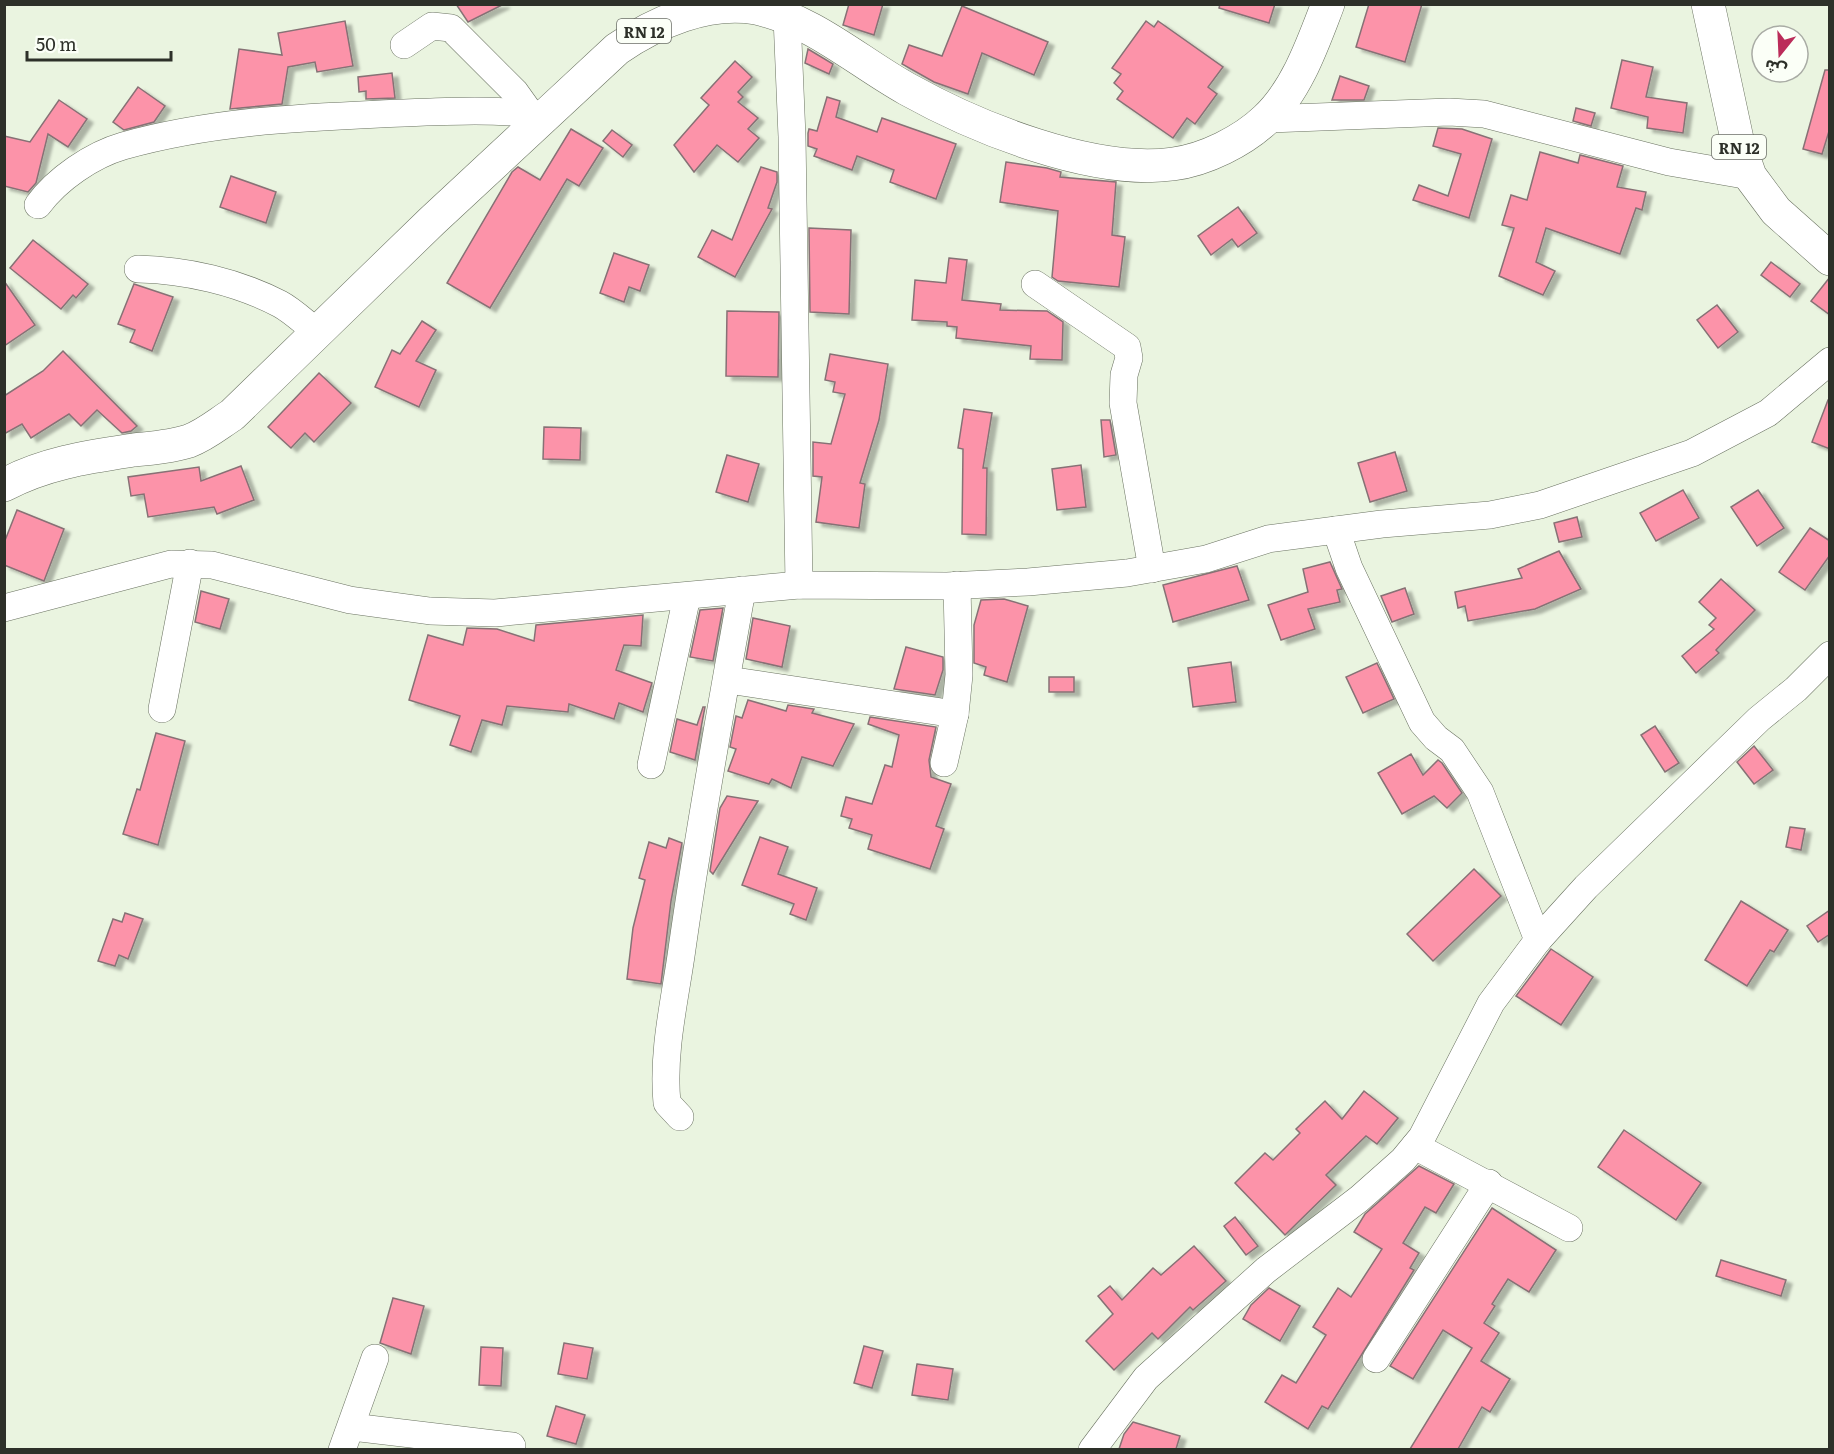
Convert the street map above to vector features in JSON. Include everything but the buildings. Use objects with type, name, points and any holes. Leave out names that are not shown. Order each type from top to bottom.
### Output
[{"type":"main road","name":"RN 12","points":[[4,485],[29,472],[61,462],[174,445],[200,436],[232,415],[537,114],[617,49],[658,23],[681,15],[725,7],[771,10],[823,35],[887,77],[941,108],[1059,152],[1113,164],[1175,164],[1207,155],[1247,134],[1267,119],[1297,76],[1328,4]]},
{"type":"main road","name":"RN 12","points":[[1708,4],[1737,139],[1750,176],[1776,211],[1830,259]]},
{"type":"street","points":[[771,10],[792,161],[799,585]]},
{"type":"street","points":[[404,45],[432,26],[451,28],[537,114]]},
{"type":"street","points":[[38,204],[56,183],[121,147],[195,128],[302,117],[427,112],[537,114]]},
{"type":"street","points":[[1267,119],[1449,112],[1484,114],[1669,162],[1750,176]]},
{"type":"street","points":[[138,269],[157,270],[232,284],[282,305],[317,332]]},
{"type":"street","points":[[1035,285],[1127,347],[1129,358],[1123,403],[1152,568]]},
{"type":"street","points":[[4,608],[150,570],[190,563],[212,565],[350,600],[429,611],[495,613],[799,585],[957,585],[1028,582],[1152,568],[1206,559],[1268,539],[1490,515],[1540,504],[1589,489],[1692,453],[1768,413],[1830,360]]},
{"type":"street","points":[[1335,530],[1349,568],[1422,722],[1436,738],[1452,750],[1480,792],[1538,940]]},
{"type":"street","points":[[162,709],[190,563]]},
{"type":"street","points":[[944,763],[955,714],[959,675],[957,585]]},
{"type":"street","points":[[680,1117],[667,1103],[666,1053],[705,790],[728,680],[742,590]]},
{"type":"street","points":[[651,765],[687,596]]},
{"type":"street","points":[[1092,1449],[1146,1378],[1266,1270],[1359,1199],[1415,1146],[1422,1137],[1491,1003],[1538,940],[1594,879],[1759,719],[1796,689],[1830,655]]},
{"type":"street","points":[[728,680],[955,714]]},
{"type":"street","points":[[1415,1146],[1489,1183],[1569,1228]]},
{"type":"street","points":[[1376,1359],[1489,1183]]},
{"type":"street","points":[[375,1358],[347,1438],[512,1446]]}]
